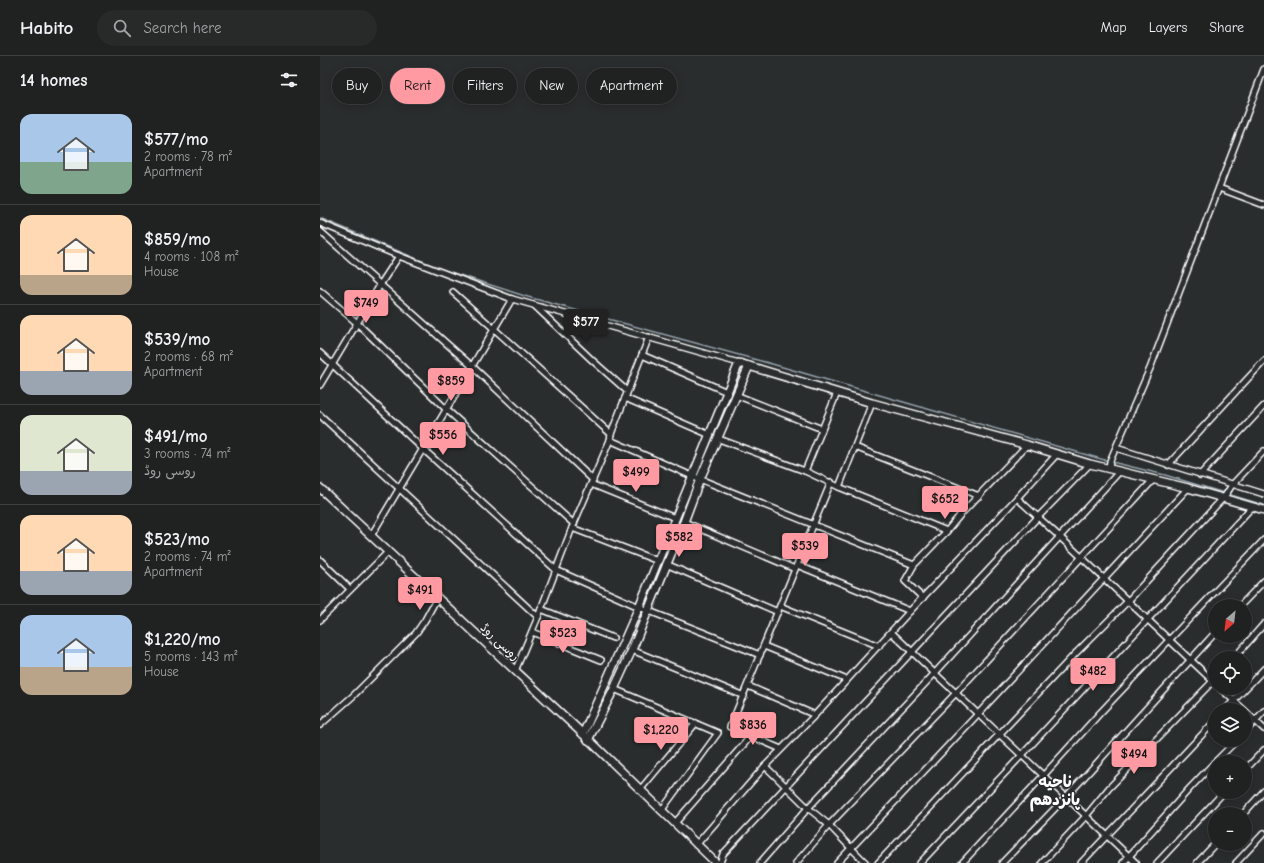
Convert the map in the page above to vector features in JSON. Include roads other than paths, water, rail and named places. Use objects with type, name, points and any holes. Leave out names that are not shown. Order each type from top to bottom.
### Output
[{"type":"street","points":[[1109,466],[1151,366],[1264,69]]},
{"type":"street","points":[[1220,188],[1264,205]]},
{"type":"street","points":[[320,223],[399,256],[512,299],[1090,464],[1109,466],[1120,471],[1188,488],[1225,495],[1252,508],[1264,510]]},
{"type":"street","points":[[320,231],[473,367],[592,482],[675,518]]},
{"type":"street","points":[[320,385],[399,256]]},
{"type":"street","points":[[320,291],[357,323],[447,410],[573,526],[658,562]]},
{"type":"street","points":[[453,292],[495,328],[611,434]]},
{"type":"street","points":[[371,536],[473,367],[512,299]]},
{"type":"street","points":[[534,305],[627,391]]},
{"type":"street","points":[[515,671],[538,617],[573,526],[610,440],[648,337]]},
{"type":"street","points":[[320,353],[423,450],[556,570],[639,607],[760,655]]},
{"type":"street","points":[[642,355],[727,392]]},
{"type":"street","points":[[1168,465],[1264,361]]},
{"type":"street","points":[[583,734],[658,562],[739,363]]},
{"type":"street","points":[[588,740],[614,690],[632,650],[684,522],[700,478],[719,439],[749,366]]},
{"type":"street","points":[[805,471],[837,393]]},
{"type":"street","points":[[736,395],[822,430]]},
{"type":"street","points":[[625,398],[710,435]]},
{"type":"street","points":[[839,487],[872,403]]},
{"type":"street","points":[[1200,475],[1264,406]]},
{"type":"street","points":[[320,415],[538,617]]},
{"type":"street","points":[[719,439],[805,471],[839,487],[947,531]]},
{"type":"street","points":[[610,440],[692,476],[914,565]]},
{"type":"street","points":[[923,598],[905,581],[914,565],[1027,445]]},
{"type":"street","points":[[855,447],[979,496]]},
{"type":"street","points":[[1115,450],[1264,494]]},
{"type":"street","points":[[878,863],[1075,654],[1128,601],[1264,451]]},
{"type":"street","points":[[696,845],[765,766],[815,715],[1057,454]]},
{"type":"street","points":[[720,863],[723,854],[1038,517],[1090,464]]},
{"type":"street","points":[[760,863],[808,808],[935,673],[1120,471]]},
{"type":"street","points":[[796,863],[829,825],[956,693],[1154,479]]},
{"type":"street","points":[[781,749],[730,727],[831,482]]},
{"type":"street","name":"روسی روڈ","points":[[320,488],[583,734],[716,863]]},
{"type":"street","points":[[837,863],[1188,488]]},
{"type":"street","points":[[1017,498],[1208,676]]},
{"type":"street","points":[[920,863],[1252,508]]},
{"type":"street","points":[[684,522],[910,611]]},
{"type":"street","points":[[962,863],[1100,713],[1264,540]]},
{"type":"street","points":[[320,620],[388,552]]},
{"type":"street","points":[[320,560],[350,589]]},
{"type":"street","points":[[320,569],[324,564]]},
{"type":"street","points":[[666,564],[779,609],[879,646]]},
{"type":"street","points":[[1247,599],[1264,581]]},
{"type":"street","points":[[320,725],[353,696],[416,633],[425,620],[436,598]]},
{"type":"street","points":[[541,609],[613,638]]},
{"type":"street","points":[[1240,651],[1264,624]]},
{"type":"street","points":[[532,632],[601,660]]},
{"type":"street","points":[[891,632],[1136,863]]},
{"type":"street","points":[[1002,863],[1066,797],[1208,641]]},
{"type":"street","points":[[764,646],[847,680]]},
{"type":"street","points":[[632,650],[744,696]]},
{"type":"street","points":[[1228,695],[1234,701],[1264,669]]},
{"type":"street","points":[[748,686],[815,715]]},
{"type":"street","points":[[1042,863],[1086,816],[1109,788],[1208,687]]},
{"type":"street","points":[[614,690],[718,733],[661,811]]},
{"type":"street","points":[[1252,725],[1264,711]]},
{"type":"street","points":[[1252,718],[1264,729]]},
{"type":"street","points":[[640,790],[696,723]]},
{"type":"street","points":[[1081,863],[1208,728]]},
{"type":"street","points":[[675,823],[751,736]]},
{"type":"street","points":[[1222,755],[1230,747]]},
{"type":"street","points":[[1252,763],[1264,750]]},
{"type":"street","points":[[765,766],[808,808],[829,825],[866,863]]},
{"type":"street","points":[[1123,863],[1208,769]]},
{"type":"street","points":[[1249,807],[1264,791]]},
{"type":"street","points":[[1157,863],[1217,799]]},
{"type":"street","points":[[1236,863],[1264,833]]},
{"type":"street","points":[[1197,863],[1208,851]]},
{"type":"waterway","points":[[320,218],[441,269],[528,297],[772,364],[1108,461]]},
{"type":"waterway","points":[[1112,462],[1165,475],[1264,505]]},
{"type":"district","name":"ناحیه پانزدهم","points":[[1055,791]]}]
